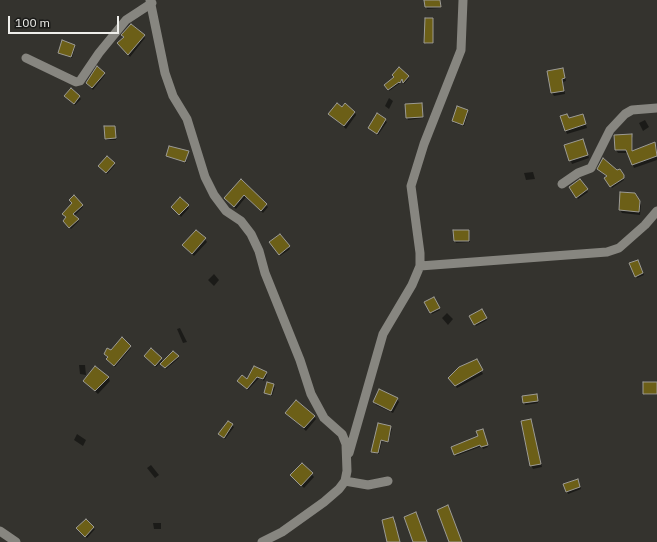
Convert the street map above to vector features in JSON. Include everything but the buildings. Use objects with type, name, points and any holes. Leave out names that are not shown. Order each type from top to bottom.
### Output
[{"type":"street","points":[[346,462],[383,334],[412,285],[420,266],[420,253],[411,186],[424,144],[461,50],[463,0]]},
{"type":"street","points":[[26,58],[76,82],[80,81],[99,53],[126,20],[151,1],[165,73],[173,96],[187,119],[205,177],[214,195],[226,211],[241,221],[251,234],[259,251],[267,279],[300,360],[311,394],[324,418],[342,434],[346,444],[345,482],[324,502],[282,532],[262,542]]},
{"type":"street","points":[[562,184],[578,173],[591,168],[610,130],[625,114],[632,110],[657,108]]},
{"type":"street","points":[[420,266],[607,252],[619,248],[645,225],[657,211]]},
{"type":"street","points":[[345,482],[368,485],[388,481]]},
{"type":"street","points":[[0,531],[16,542]]}]
